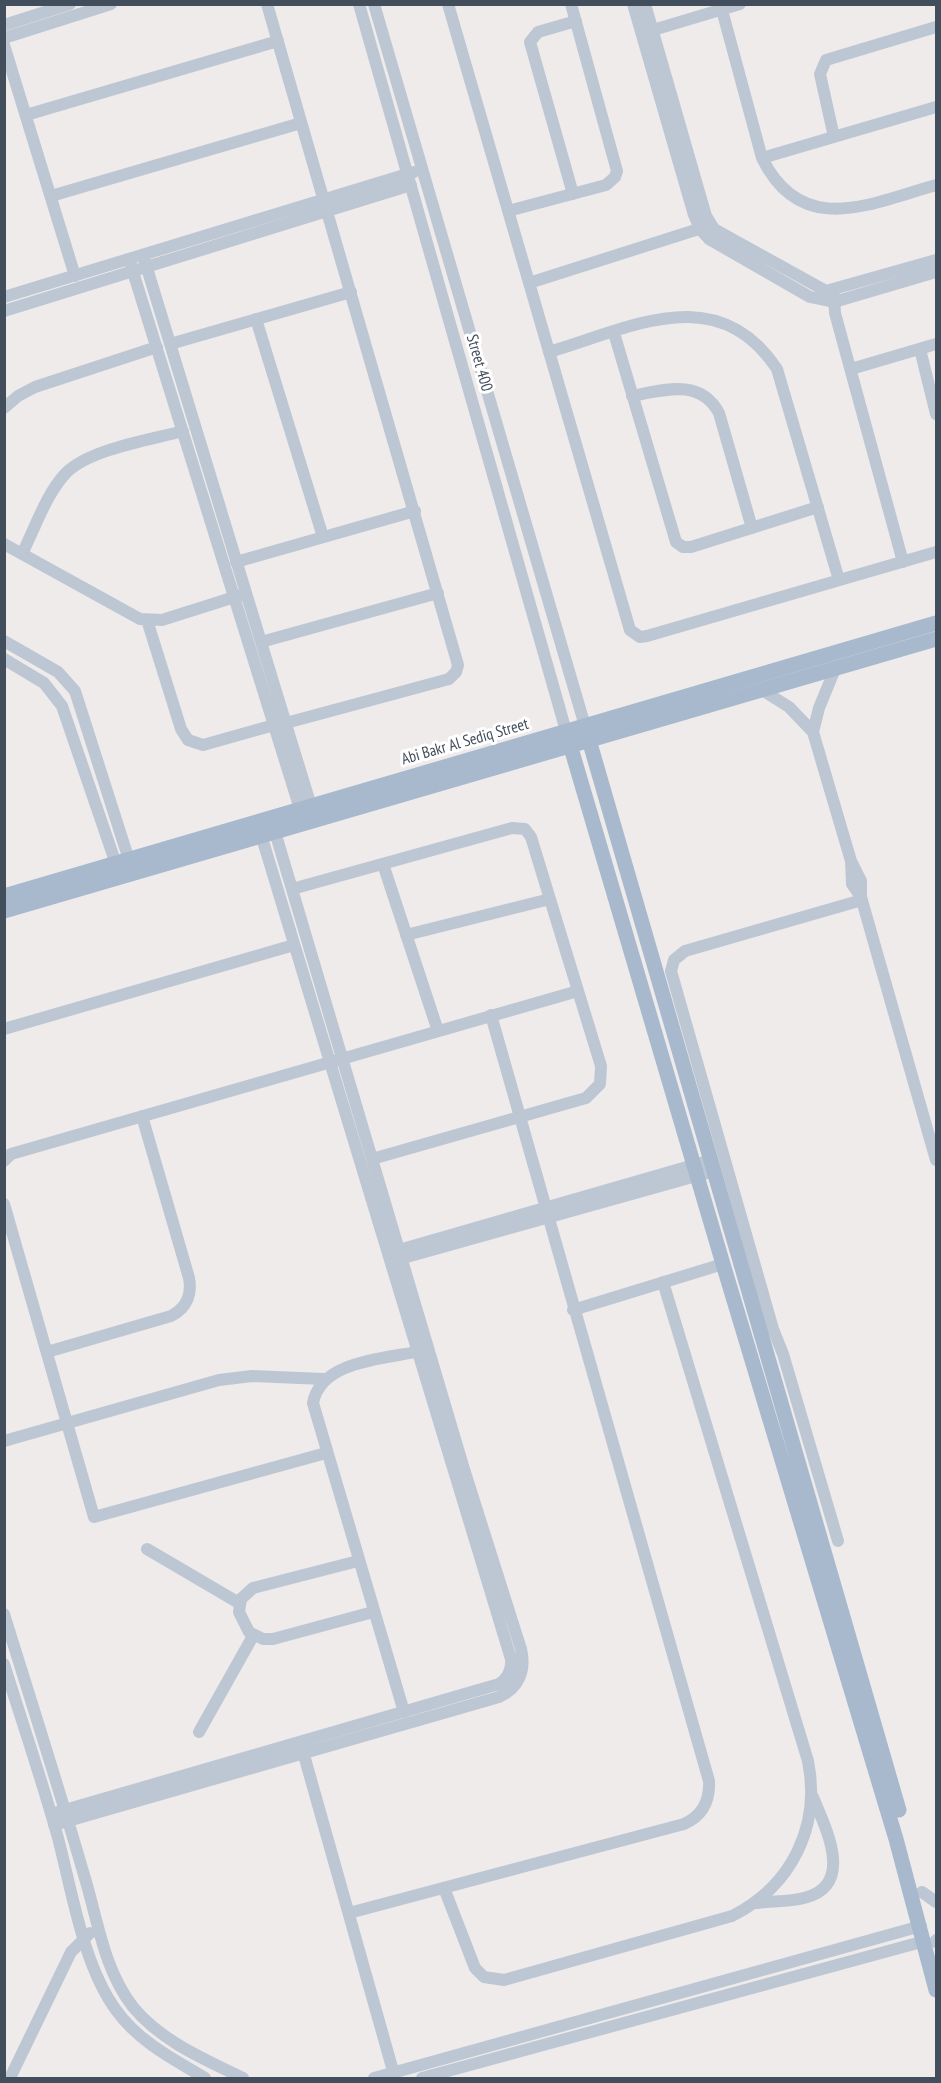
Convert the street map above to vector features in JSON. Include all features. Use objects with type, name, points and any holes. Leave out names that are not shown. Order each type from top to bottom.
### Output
[{"type":"main road","name":"Abi Bakr Al Sediq Street","points":[[4,896],[936,623]]},
{"type":"main road","name":"Abi Bakr Al Sediq Street","points":[[4,912],[936,639]]},
{"type":"main road","points":[[585,726],[901,1837],[921,1926],[933,1942]]},
{"type":"main road","points":[[566,731],[723,1264],[901,1837],[922,1892],[933,1942],[936,1990]]},
{"type":"street","points":[[4,25],[70,4]]},
{"type":"street","points":[[4,38],[111,4]]},
{"type":"street","points":[[147,620],[181,729],[188,740],[203,745],[452,677],[457,669],[458,661],[267,4]]},
{"type":"street","name":"Street 400","points":[[359,4],[566,731]]},
{"type":"street","name":"Street 400","points":[[374,4],[585,726]]},
{"type":"street","points":[[448,4],[628,623],[634,634],[647,636],[936,552]]},
{"type":"street","points":[[508,211],[611,182],[617,171],[571,4]]},
{"type":"street","points":[[633,4],[705,227],[713,242],[810,297],[834,296],[936,272]]},
{"type":"street","points":[[645,4],[705,227]]},
{"type":"street","points":[[653,30],[740,4]]},
{"type":"street","points":[[722,10],[762,158],[771,173],[787,191],[808,204],[831,210],[848,210],[936,185]]},
{"type":"street","points":[[573,194],[530,42],[538,32],[576,21]]},
{"type":"street","points":[[834,137],[820,74],[826,60],[936,27]]},
{"type":"street","points":[[26,115],[278,41]]},
{"type":"street","points":[[4,45],[75,276]]},
{"type":"street","points":[[762,158],[936,107]]},
{"type":"street","points":[[51,196],[301,123]]},
{"type":"street","points":[[4,311],[131,265],[410,179],[423,169]]},
{"type":"street","points":[[529,283],[705,227]]},
{"type":"street","points":[[834,296],[936,260]]},
{"type":"street","points":[[144,261],[237,562],[240,595],[261,642],[280,724]]},
{"type":"street","points":[[4,297],[75,276],[131,265]]},
{"type":"street","points":[[131,265],[183,431],[240,595],[305,807]]},
{"type":"street","points":[[170,344],[351,292]]},
{"type":"street","points":[[834,296],[851,369],[903,561]]},
{"type":"street","points":[[549,352],[673,315],[690,315],[724,324],[754,342],[777,369],[839,580]]},
{"type":"street","points":[[256,319],[323,537]]},
{"type":"street","points":[[614,333],[676,542],[683,547],[691,547],[818,507]]},
{"type":"street","points":[[851,369],[936,344]]},
{"type":"street","points":[[4,408],[35,387],[157,347]]},
{"type":"street","points":[[920,349],[936,414]]},
{"type":"street","points":[[632,396],[687,388],[708,398],[716,407],[752,528]]},
{"type":"street","points":[[22,554],[56,488],[72,467],[92,456],[183,431]]},
{"type":"street","points":[[237,562],[415,511]]},
{"type":"street","points":[[4,544],[132,616],[147,620],[169,618],[240,595]]},
{"type":"street","points":[[261,642],[438,593]]},
{"type":"street","points":[[4,641],[58,672],[75,691],[122,862]]},
{"type":"street","points":[[4,659],[44,683],[62,706],[122,862]]},
{"type":"street","points":[[813,732],[819,708],[835,669]]},
{"type":"street","points":[[762,690],[789,707],[813,732],[851,861],[861,881],[862,898],[936,1160]]},
{"type":"street","points":[[264,819],[294,945],[329,1062],[394,1257],[511,1663],[507,1677],[499,1684],[404,1712],[302,1748]]},
{"type":"street","points":[[292,889],[512,828],[520,828],[531,837],[601,1066],[600,1084],[585,1098],[372,1160]]},
{"type":"street","points":[[269,835],[292,889],[372,1160],[394,1257]]},
{"type":"street","points":[[383,864],[438,1031]]},
{"type":"street","points":[[838,1540],[670,971],[674,960],[685,951],[862,898]]},
{"type":"street","points":[[406,935],[550,899]]},
{"type":"street","points":[[4,1029],[294,945]]},
{"type":"street","points":[[4,1161],[11,1154],[578,991]]},
{"type":"street","points":[[349,1913],[684,1824],[700,1813],[708,1795],[709,1781],[491,1016]]},
{"type":"street","points":[[47,1352],[171,1316],[181,1310],[187,1302],[190,1290],[189,1278],[142,1116]]},
{"type":"street","points":[[394,1257],[712,1166]]},
{"type":"street","points":[[4,1204],[94,1517],[326,1453]]},
{"type":"street","points":[[573,1310],[723,1264]]},
{"type":"street","points":[[444,1888],[475,1968],[484,1977],[497,1981],[718,1922],[756,1903],[780,1880],[799,1852],[808,1826],[811,1793],[808,1761],[663,1282]]},
{"type":"street","points":[[404,1712],[313,1410],[316,1390],[324,1379],[341,1368],[422,1350]]},
{"type":"street","points":[[53,1820],[302,1748],[499,1697],[514,1686],[520,1676],[522,1656],[422,1350]]},
{"type":"street","points":[[4,1442],[219,1380],[252,1376],[324,1379]]},
{"type":"street","points":[[147,1550],[239,1603]]},
{"type":"street","points":[[358,1561],[253,1588],[243,1595],[239,1603],[243,1624],[253,1636],[262,1640],[273,1639],[373,1612]]},
{"type":"street","points":[[4,1614],[8,1634],[18,1659],[98,1928],[112,1971],[121,1990],[148,2023],[183,2048],[243,2079]]},
{"type":"street","points":[[199,1732],[253,1636]]},
{"type":"street","points":[[4,1651],[18,1659]]},
{"type":"street","points":[[4,1664],[53,1820],[85,1936],[105,1993],[128,2025],[159,2050],[205,2079]]},
{"type":"street","points":[[302,1748],[394,2076]]},
{"type":"street","points":[[756,1903],[811,1896],[822,1888],[830,1877],[834,1865],[833,1852],[811,1793]]},
{"type":"street","points":[[922,1892],[936,1902]]},
{"type":"street","points":[[374,2079],[394,2076],[921,1926]]},
{"type":"street","points":[[10,2079],[71,1952],[85,1936],[98,1928]]},
{"type":"street","points":[[422,2079],[933,1942]]}]
